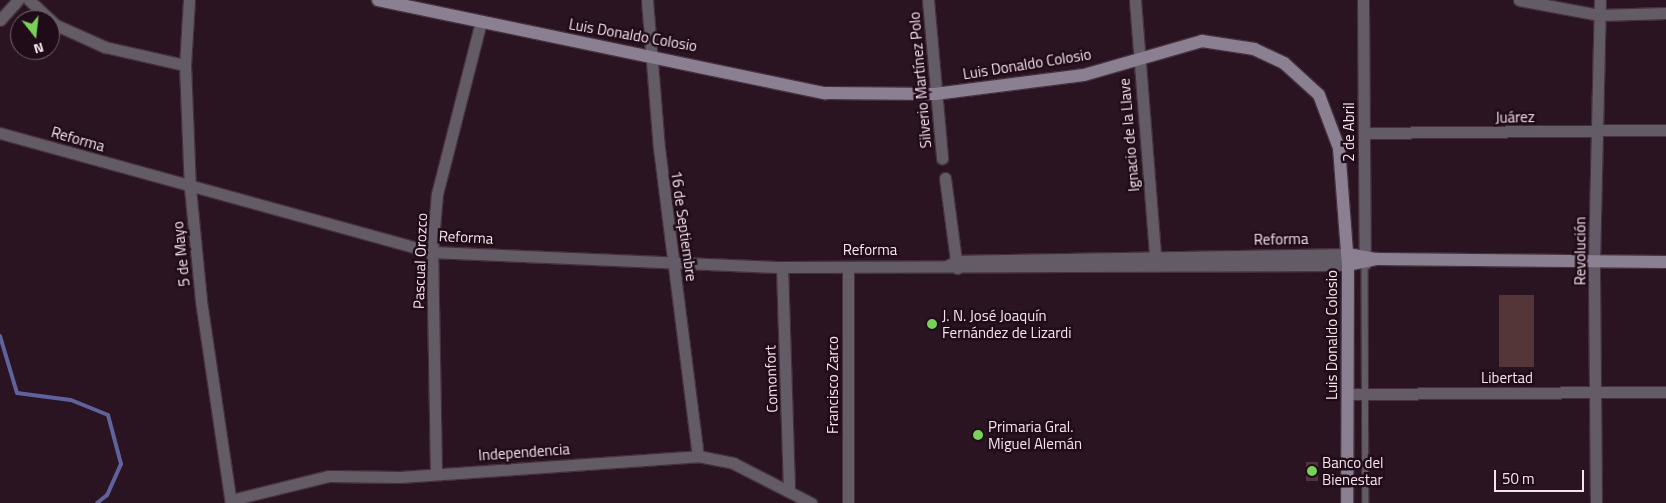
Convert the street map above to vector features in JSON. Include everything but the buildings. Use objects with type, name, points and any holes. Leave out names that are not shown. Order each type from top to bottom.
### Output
[{"type":"main road","name":"Luis Donaldo Colosio","points":[[378,0],[480,25],[652,54],[825,93],[935,94],[1084,75],[1136,57],[1202,40],[1230,43],[1284,63],[1305,80],[1319,96],[1339,148],[1348,260],[1347,503]]},
{"type":"main road","name":"Reforma","points":[[1348,260],[1666,262]]},
{"type":"street","points":[[0,20],[18,0]]},
{"type":"street","points":[[29,0],[56,25],[105,47],[185,65]]},
{"type":"street","name":"5 de Mayo","points":[[189,0],[185,65],[190,188],[201,301],[231,502]]},
{"type":"street","name":"16 de Septiembre","points":[[647,0],[674,262],[698,456]]},
{"type":"street","name":"Silverio Martínez Polo","points":[[928,0],[942,158]]},
{"type":"street","name":"Ignacio de la Llave","points":[[1135,0],[1136,57],[1156,263]]},
{"type":"street","name":"2 de Abril","points":[[1363,0],[1364,134],[1369,260]]},
{"type":"street","points":[[1518,0],[1599,15],[1666,13]]},
{"type":"street","name":"Revolución","points":[[1596,503],[1594,262],[1600,0]]},
{"type":"street","name":"Pascual Orozco","points":[[436,474],[432,252],[437,194],[480,25]]},
{"type":"street","name":"Juárez","points":[[1364,134],[1666,130]]},
{"type":"street","name":"Reforma","points":[[0,133],[190,188],[432,252],[782,267],[1348,260]]},
{"type":"street","points":[[945,178],[954,266]]},
{"type":"street","name":"Francisco Zarco","points":[[848,266],[848,503]]},
{"type":"street","name":"Comonfort","points":[[782,267],[789,489]]},
{"type":"street","name":"Libertad","points":[[1347,394],[1666,392]]},
{"type":"street","name":"Independencia","points":[[231,502],[329,476],[436,474],[698,456],[733,464],[789,489],[812,503]]},
{"type":"lane","points":[[1366,503],[1369,260]]},
{"type":"waterway","points":[[0,336],[17,393],[71,400],[108,415],[121,464],[107,495],[97,503]]},
{"type":"place","name":"J. N. José Joaquín Fernández de Lizardi","points":[[932,324]]},
{"type":"place","name":"Primaria Gral. Miguel Alemán","points":[[978,435]]},
{"type":"place","name":"Banco del Bienestar","points":[[1312,471]]}]
